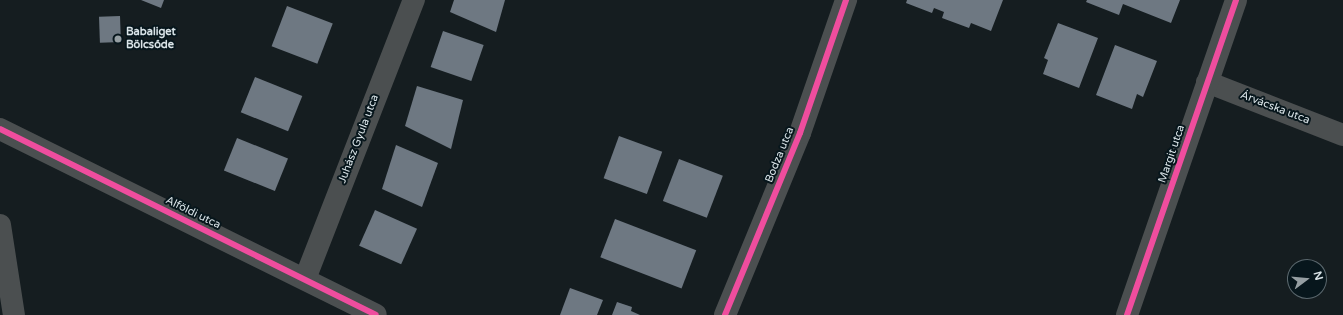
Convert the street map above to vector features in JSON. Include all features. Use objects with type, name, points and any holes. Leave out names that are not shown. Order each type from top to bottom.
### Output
[{"type":"street","name":"Juhász Gyula utca","points":[[305,279],[414,0]]},
{"type":"street","name":"Bodza utca","points":[[725,315],[800,133],[846,0]]},
{"type":"street","name":"Margit utca","points":[[1127,315],[1236,0]]},
{"type":"street","name":"Árvácska utca","points":[[1207,82],[1343,135]]},
{"type":"street","name":"Alföldi utca","points":[[0,129],[376,315]]},
{"type":"street","points":[[0,225],[14,315]]},
{"type":"building","name":"Babaliget Bölcsőde","points":[[141,0],[164,0],[161,8]]},
{"type":"building","points":[[454,0],[505,0],[496,32],[450,12]]},
{"type":"building","points":[[907,0],[1003,0],[991,31],[971,23],[969,28],[942,18],[944,12],[934,8],[932,13],[906,3]]},
{"type":"building","points":[[1087,0],[1180,0],[1171,23],[1123,4],[1119,15],[1086,2]]},
{"type":"building","points":[[287,6],[333,24],[317,64],[272,46]]},
{"type":"building","points":[[120,16],[121,42],[100,43],[99,17]]},
{"type":"building","points":[[1058,23],[1098,38],[1079,88],[1043,74],[1048,60],[1044,58]]},
{"type":"building","points":[[443,31],[484,45],[471,81],[431,67]]},
{"type":"building","points":[[1115,45],[1157,61],[1143,97],[1137,94],[1132,109],[1096,95]]},
{"type":"building","points":[[255,77],[302,96],[288,131],[241,112]]},
{"type":"building","points":[[417,86],[463,100],[451,149],[405,126]]},
{"type":"building","points":[[619,136],[662,152],[647,194],[604,178]]},
{"type":"building","points":[[237,138],[288,159],[275,191],[224,170]]},
{"type":"building","points":[[396,145],[438,163],[422,207],[382,189]]},
{"type":"building","points":[[679,159],[723,176],[707,218],[663,201]]},
{"type":"building","points":[[375,210],[417,229],[401,264],[359,246]]},
{"type":"building","points":[[615,219],[696,250],[682,288],[600,257]]},
{"type":"building","points":[[570,288],[603,300],[597,315],[560,315]]},
{"type":"building","points":[[617,302],[632,307],[631,311],[640,315],[612,315]]},
{"type":"cycle path","points":[[725,315],[800,133],[846,0]]},
{"type":"cycle path","points":[[1127,315],[1236,0]]},
{"type":"cycle path","points":[[0,129],[376,315]]},
{"type":"place","name":"Babaliget Bölcsőde","points":[[118,39]]}]
